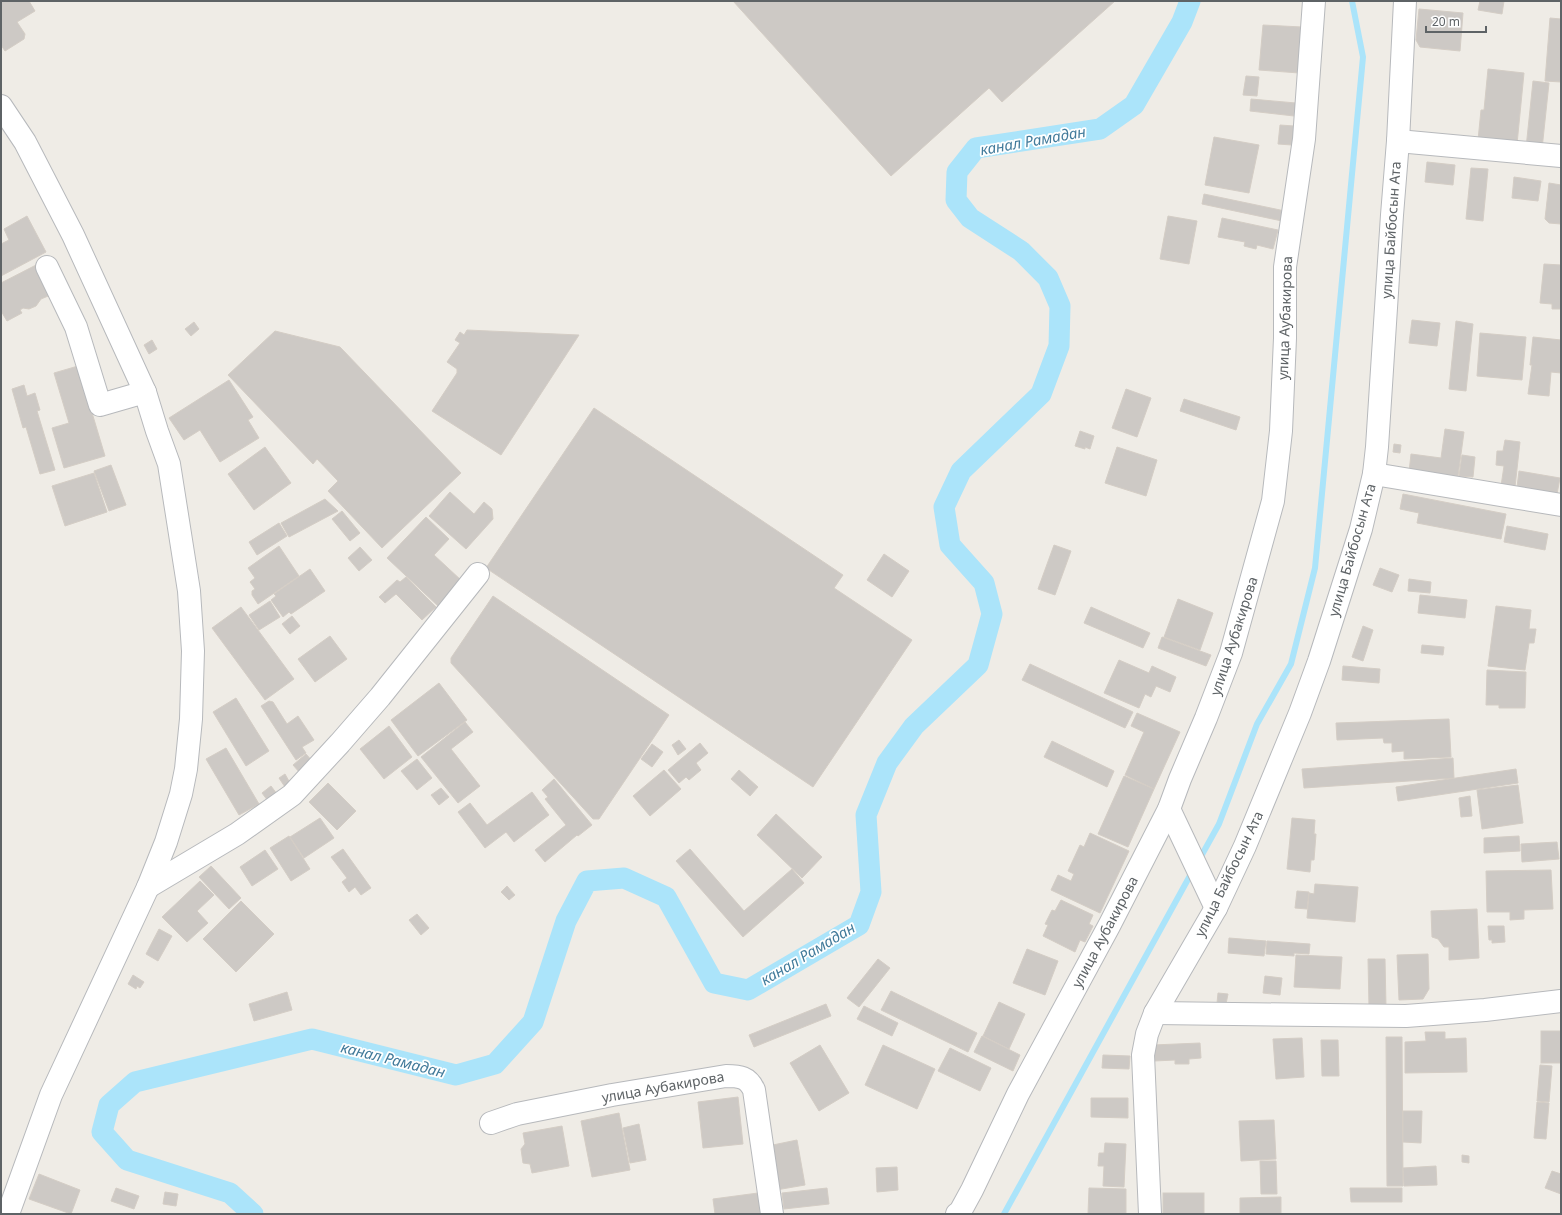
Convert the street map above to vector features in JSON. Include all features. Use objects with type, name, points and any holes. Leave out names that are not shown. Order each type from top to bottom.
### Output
[{"type":"street","name":"улица Аубакирова","points":[[957,1214],[960,1212],[972,1190],[1018,1094],[1109,926],[1169,809],[1180,778],[1206,718],[1231,653],[1272,501],[1281,431],[1285,338],[1285,267],[1304,139],[1314,1]]},
{"type":"street","name":"улица Байбосын Ата","points":[[1150,1214],[1143,1055],[1147,1034],[1155,1013],[1216,908],[1246,846],[1316,668],[1361,529],[1374,474],[1398,141],[1405,1]]},
{"type":"street","points":[[1,106],[25,142],[73,235],[145,392],[169,464],[189,591],[193,651],[191,719],[186,769],[181,794],[166,842],[148,887],[51,1095],[8,1214]]},
{"type":"street","points":[[1398,141],[1561,156]]},
{"type":"street","points":[[47,267],[76,327],[100,404],[145,392]]},
{"type":"street","points":[[1374,474],[1561,505]]},
{"type":"street","points":[[148,887],[237,834],[292,795],[380,697],[478,574]]},
{"type":"street","points":[[1169,809],[1216,908]]},
{"type":"street","points":[[1155,1013],[1406,1016],[1485,1010],[1561,1001]]},
{"type":"street","name":"улица Аубакирова","points":[[491,1123],[517,1114],[612,1095],[726,1076],[746,1078],[752,1084],[754,1090],[772,1214]]},
{"type":"building","points":[[1,1],[29,1],[35,11],[17,22],[25,34],[24,39],[5,51],[1,45]]},
{"type":"building","points":[[733,1],[1115,1],[1002,102],[989,88],[891,176]]},
{"type":"building","points":[[1480,1],[1504,1],[1502,14],[1478,10]]},
{"type":"building","points":[[1419,9],[1463,13],[1460,51],[1420,47],[1416,40]]},
{"type":"building","points":[[1550,18],[1561,19],[1561,82],[1545,81]]},
{"type":"building","points":[[1263,25],[1302,27],[1299,73],[1259,70]]},
{"type":"building","points":[[1488,69],[1524,73],[1517,144],[1478,140],[1481,110],[1484,110]]},
{"type":"building","points":[[1246,76],[1259,77],[1257,96],[1243,95]]},
{"type":"building","points":[[1533,81],[1549,83],[1542,149],[1526,148]]},
{"type":"building","points":[[1251,99],[1296,103],[1294,116],[1250,111]]},
{"type":"building","points":[[1280,125],[1294,126],[1292,145],[1278,144]]},
{"type":"building","points":[[1214,137],[1259,145],[1249,193],[1205,185]]},
{"type":"building","points":[[1427,162],[1455,165],[1453,185],[1425,182]]},
{"type":"building","points":[[1471,168],[1488,169],[1483,221],[1466,219]]},
{"type":"building","points":[[1514,177],[1541,181],[1538,201],[1512,198]]},
{"type":"building","points":[[1549,183],[1561,185],[1561,224],[1549,223],[1545,219]]},
{"type":"building","points":[[1204,194],[1285,211],[1282,221],[1202,204]]},
{"type":"building","points":[[27,216],[46,252],[1,276],[1,244],[9,240],[4,229]]},
{"type":"building","points":[[1168,216],[1197,221],[1189,264],[1160,259]]},
{"type":"building","points":[[1222,218],[1278,230],[1273,249],[1257,245],[1256,249],[1244,246],[1245,242],[1218,237]]},
{"type":"building","points":[[38,264],[53,294],[41,299],[36,306],[29,309],[23,308],[20,310],[22,313],[7,321],[1,311],[1,283]]},
{"type":"building","points":[[1544,264],[1561,265],[1561,309],[1552,309],[1552,304],[1540,303]]},
{"type":"building","points":[[1412,320],[1440,323],[1437,346],[1409,343]]},
{"type":"building","points":[[1456,321],[1473,324],[1466,391],[1449,389]]},
{"type":"building","points":[[194,322],[199,329],[191,336],[185,329]]},
{"type":"building","points":[[467,330],[579,335],[501,455],[432,411],[457,373],[457,369],[447,362],[460,343],[455,340],[460,332],[464,335]]},
{"type":"building","points":[[275,331],[340,347],[461,473],[382,548],[328,491],[338,481],[317,459],[313,464],[228,375]]},
{"type":"building","points":[[1480,333],[1526,337],[1522,380],[1477,376]]},
{"type":"building","points":[[1533,337],[1561,340],[1561,373],[1551,372],[1549,396],[1528,394],[1532,365],[1530,365]]},
{"type":"building","points":[[152,340],[157,349],[149,354],[144,345]]},
{"type":"building","points":[[78,366],[105,456],[64,468],[52,428],[69,423],[54,373]]},
{"type":"building","points":[[229,380],[253,417],[248,420],[259,438],[220,462],[200,430],[184,440],[169,418]]},
{"type":"building","points":[[24,385],[27,396],[35,393],[40,410],[37,411],[55,470],[40,474],[26,427],[23,428],[12,389]]},
{"type":"building","points":[[1126,389],[1151,398],[1137,437],[1112,428]]},
{"type":"building","points":[[1184,399],[1240,417],[1236,430],[1180,411]]},
{"type":"building","points":[[594,408],[843,575],[834,588],[912,640],[813,787],[486,568]]},
{"type":"building","points":[[1445,429],[1464,432],[1458,476],[1443,474],[1442,477],[1409,472],[1411,454],[1441,458]]},
{"type":"building","points":[[1080,431],[1094,436],[1090,449],[1075,446]]},
{"type":"building","points":[[1505,440],[1520,442],[1515,487],[1501,486],[1504,466],[1496,465],[1497,451],[1503,451]]},
{"type":"building","points":[[1394,444],[1401,445],[1400,453],[1393,452]]},
{"type":"building","points":[[265,447],[291,483],[254,510],[228,474]]},
{"type":"building","points":[[1117,447],[1157,460],[1146,496],[1105,483]]},
{"type":"building","points":[[1462,455],[1475,457],[1473,477],[1459,476]]},
{"type":"building","points":[[111,465],[126,505],[109,511],[94,471]]},
{"type":"building","points":[[1519,471],[1560,478],[1557,494],[1517,487]]},
{"type":"building","points":[[94,473],[107,512],[65,526],[52,486]]},
{"type":"building","points":[[450,492],[474,514],[484,502],[492,509],[493,519],[466,549],[429,516]]},
{"type":"building","points":[[1403,494],[1506,514],[1501,539],[1417,523],[1419,513],[1400,509]]},
{"type":"building","points":[[325,499],[338,511],[289,537],[281,523]]},
{"type":"building","points":[[342,511],[360,533],[350,541],[332,519]]},
{"type":"building","points":[[426,517],[449,539],[434,555],[462,581],[438,606],[387,558]]},
{"type":"building","points":[[279,523],[287,536],[257,555],[249,542]]},
{"type":"building","points":[[1507,526],[1548,534],[1545,550],[1504,542]]},
{"type":"building","points":[[1054,545],[1071,551],[1055,595],[1038,589]]},
{"type":"building","points":[[279,546],[299,576],[258,604],[252,595],[252,591],[255,589],[250,582],[255,578],[248,568]]},
{"type":"building","points":[[360,547],[372,560],[359,571],[348,558]]},
{"type":"building","points":[[884,554],[909,571],[892,597],[867,580]]},
{"type":"building","points":[[1380,568],[1399,575],[1392,592],[1373,585]]},
{"type":"building","points":[[310,569],[325,591],[291,614],[289,612],[283,617],[271,600],[276,596],[274,594]]},
{"type":"building","points":[[406,577],[436,607],[422,620],[396,594],[385,603],[379,597],[397,580],[400,582]]},
{"type":"building","points":[[1409,579],[1431,582],[1430,593],[1408,591]]},
{"type":"building","points":[[1420,595],[1467,600],[1465,618],[1418,613]]},
{"type":"building","points":[[493,596],[669,715],[599,819],[593,819],[451,663],[451,658]]},
{"type":"building","points":[[1178,599],[1213,613],[1200,650],[1164,637]]},
{"type":"building","points":[[270,601],[280,617],[259,630],[249,615]]},
{"type":"building","points":[[1496,606],[1531,610],[1529,629],[1536,629],[1534,643],[1529,643],[1525,670],[1488,666]]},
{"type":"building","points":[[241,607],[294,679],[265,700],[212,628]]},
{"type":"building","points":[[1091,607],[1150,633],[1143,648],[1084,623]]},
{"type":"building","points":[[292,616],[300,626],[290,634],[282,624]]},
{"type":"building","points":[[1363,626],[1373,630],[1363,661],[1352,657]]},
{"type":"building","points":[[330,636],[347,659],[315,682],[298,659]]},
{"type":"building","points":[[1162,637],[1211,655],[1206,666],[1158,648]]},
{"type":"building","points":[[1422,645],[1444,647],[1443,655],[1421,653]]},
{"type":"building","points":[[1119,660],[1149,673],[1152,666],[1176,677],[1170,692],[1156,686],[1151,697],[1145,694],[1139,708],[1104,693]]},
{"type":"building","points":[[1030,664],[1133,712],[1125,728],[1022,680]]},
{"type":"building","points":[[1343,666],[1380,669],[1379,683],[1342,680]]},
{"type":"building","points":[[1487,670],[1526,672],[1525,708],[1499,708],[1499,705],[1486,705]]},
{"type":"building","points":[[439,683],[467,720],[418,756],[391,720]]},
{"type":"building","points":[[236,698],[269,751],[246,766],[213,712]]},
{"type":"building","points":[[269,701],[273,702],[287,724],[298,716],[314,740],[302,747],[306,753],[296,760],[261,706]]},
{"type":"building","points":[[1137,713],[1180,732],[1154,789],[1125,775],[1144,732],[1131,726]]},
{"type":"building","points":[[1449,719],[1451,757],[1404,759],[1404,751],[1392,752],[1392,743],[1384,743],[1383,738],[1337,740],[1336,723]]},
{"type":"building","points":[[465,722],[473,732],[451,749],[480,786],[458,803],[421,757]]},
{"type":"building","points":[[389,726],[412,757],[384,779],[360,749]]},
{"type":"building","points":[[679,740],[686,749],[678,755],[672,745]]},
{"type":"building","points":[[1052,741],[1114,771],[1107,787],[1044,757]]},
{"type":"building","points":[[700,743],[708,753],[696,763],[701,770],[689,780],[686,777],[679,783],[668,770]]},
{"type":"building","points":[[652,744],[663,752],[652,767],[641,759]]},
{"type":"building","points":[[226,748],[259,804],[239,815],[206,759]]},
{"type":"building","points":[[306,754],[313,762],[300,773],[293,765]]},
{"type":"building","points":[[1453,758],[1454,778],[1304,788],[1302,769]]},
{"type":"building","points":[[417,759],[432,778],[417,790],[401,771]]},
{"type":"building","points":[[1516,769],[1518,783],[1398,801],[1396,787]]},
{"type":"building","points":[[664,770],[681,789],[650,816],[633,796]]},
{"type":"building","points":[[739,770],[758,787],[750,796],[731,779]]},
{"type":"building","points":[[285,774],[290,783],[285,787],[279,778]]},
{"type":"building","points":[[1124,776],[1154,789],[1128,847],[1098,834]]},
{"type":"building","points":[[554,779],[592,825],[578,836],[577,835],[545,862],[535,850],[566,825],[545,799],[548,797],[542,790]]},
{"type":"building","points":[[328,783],[356,811],[337,830],[309,802]]},
{"type":"building","points":[[1518,785],[1523,823],[1482,829],[1477,790]]},
{"type":"building","points":[[271,786],[277,794],[268,801],[262,793]]},
{"type":"building","points":[[441,788],[449,797],[439,805],[431,795]]},
{"type":"building","points":[[532,792],[549,815],[514,842],[506,832],[485,848],[458,812],[470,803],[487,825]]},
{"type":"building","points":[[1470,796],[1472,816],[1461,817],[1459,798]]},
{"type":"building","points":[[776,814],[822,857],[802,878],[757,835]]},
{"type":"building","points":[[320,818],[334,838],[304,858],[290,837]]},
{"type":"building","points":[[1292,818],[1315,820],[1314,834],[1316,834],[1314,860],[1311,860],[1310,872],[1287,869]]},
{"type":"building","points":[[1090,833],[1129,851],[1100,913],[1051,890],[1058,875],[1071,881],[1074,874],[1068,871],[1080,845],[1084,847]]},
{"type":"building","points":[[289,836],[310,869],[291,881],[270,848]]},
{"type":"building","points":[[1519,836],[1520,851],[1484,853],[1484,838]]},
{"type":"building","points":[[1557,842],[1559,859],[1522,862],[1521,844]]},
{"type":"building","points":[[343,849],[371,888],[361,895],[355,887],[349,892],[342,882],[347,878],[331,857]]},
{"type":"building","points":[[690,849],[744,911],[792,869],[804,883],[743,937],[676,861]]},
{"type":"building","points":[[265,850],[278,869],[252,886],[240,867]]},
{"type":"building","points":[[211,866],[241,898],[229,909],[199,877]]},
{"type":"building","points":[[1551,870],[1553,909],[1524,910],[1524,919],[1510,920],[1510,912],[1487,912],[1486,871]]},
{"type":"building","points":[[200,881],[214,895],[197,911],[208,923],[187,942],[162,917]]},
{"type":"building","points":[[1315,884],[1358,887],[1355,922],[1307,918],[1309,893],[1314,894]]},
{"type":"building","points":[[507,886],[515,895],[509,900],[501,892]]},
{"type":"building","points":[[1297,891],[1309,892],[1307,909],[1295,908]]},
{"type":"building","points":[[1061,900],[1093,915],[1089,924],[1093,926],[1085,942],[1080,940],[1075,952],[1043,936],[1048,925],[1045,924],[1052,910],[1055,911]]},
{"type":"building","points":[[241,901],[274,934],[236,972],[203,939]]},
{"type":"building","points":[[1477,909],[1479,958],[1449,960],[1449,947],[1444,947],[1438,939],[1432,937],[1431,911]]},
{"type":"building","points":[[417,914],[429,928],[421,935],[409,920]]},
{"type":"building","points":[[1488,926],[1504,926],[1505,942],[1492,943],[1492,940],[1489,940]]},
{"type":"building","points":[[159,929],[172,936],[158,961],[146,954]]},
{"type":"building","points":[[1229,938],[1266,941],[1264,956],[1228,953]]},
{"type":"building","points":[[1267,941],[1310,944],[1309,954],[1294,953],[1294,956],[1266,954]]},
{"type":"building","points":[[1027,949],[1058,961],[1045,995],[1013,983]]},
{"type":"building","points":[[1428,954],[1429,989],[1423,999],[1399,1000],[1397,955]]},
{"type":"building","points":[[1296,955],[1342,957],[1340,989],[1294,987]]},
{"type":"building","points":[[878,959],[890,968],[859,1007],[847,998]]},
{"type":"building","points":[[1368,959],[1385,959],[1386,1007],[1369,1007]]},
{"type":"building","points":[[133,975],[144,982],[140,988],[137,986],[136,989],[128,984]]},
{"type":"building","points":[[1265,976],[1282,978],[1280,995],[1263,993]]},
{"type":"building","points":[[891,991],[977,1033],[968,1052],[881,1010]]},
{"type":"building","points":[[287,992],[292,1010],[254,1021],[249,1004]]},
{"type":"building","points":[[1218,993],[1228,994],[1226,1004],[1217,1003]]},
{"type":"building","points":[[999,1002],[1025,1014],[1009,1049],[983,1036]]},
{"type":"building","points":[[826,1004],[831,1016],[754,1047],[749,1035]]},
{"type":"building","points":[[864,1006],[898,1023],[892,1036],[857,1019]]},
{"type":"building","points":[[1541,1031],[1561,1031],[1561,1063],[1541,1063]]},
{"type":"building","points":[[1425,1032],[1445,1032],[1445,1039],[1466,1038],[1467,1072],[1405,1073],[1405,1042],[1426,1041]]},
{"type":"building","points":[[982,1036],[1020,1055],[1013,1071],[974,1052]]},
{"type":"building","points":[[1386,1037],[1402,1037],[1403,1186],[1387,1186]]},
{"type":"building","points":[[1302,1038],[1304,1077],[1276,1079],[1273,1039]]},
{"type":"building","points":[[1321,1040],[1338,1040],[1339,1076],[1322,1076]]},
{"type":"building","points":[[1200,1043],[1201,1058],[1189,1059],[1189,1064],[1175,1064],[1175,1060],[1154,1061],[1153,1045]]},
{"type":"building","points":[[820,1045],[849,1093],[819,1111],[790,1063]]},
{"type":"building","points":[[883,1045],[935,1069],[917,1109],[865,1085]]},
{"type":"building","points":[[950,1048],[991,1068],[980,1091],[938,1071]]},
{"type":"building","points":[[1103,1055],[1130,1056],[1129,1069],[1102,1068]]},
{"type":"building","points":[[1540,1065],[1552,1066],[1549,1102],[1537,1101]]},
{"type":"building","points":[[738,1097],[743,1144],[703,1148],[698,1102]]},
{"type":"building","points":[[1091,1098],[1128,1098],[1128,1118],[1091,1117]]},
{"type":"building","points":[[1537,1102],[1549,1103],[1546,1139],[1534,1138]]},
{"type":"building","points":[[1403,1111],[1422,1111],[1421,1143],[1403,1142]]},
{"type":"building","points":[[619,1113],[630,1170],[592,1177],[581,1121]]},
{"type":"building","points":[[1274,1120],[1276,1159],[1241,1161],[1239,1121]]},
{"type":"building","points":[[639,1124],[646,1160],[630,1163],[623,1128]]},
{"type":"building","points":[[562,1126],[569,1166],[532,1173],[530,1164],[523,1163],[521,1149],[525,1144],[523,1133]]},
{"type":"building","points":[[797,1140],[805,1185],[776,1190],[768,1146]]},
{"type":"building","points":[[1105,1143],[1126,1144],[1124,1187],[1103,1186],[1104,1166],[1098,1166],[1099,1153],[1104,1153]]},
{"type":"building","points":[[1462,1155],[1469,1156],[1469,1163],[1462,1162]]},
{"type":"building","points":[[1260,1161],[1276,1161],[1277,1194],[1261,1194]]},
{"type":"building","points":[[1436,1166],[1437,1185],[1404,1186],[1403,1168]]},
{"type":"building","points":[[897,1167],[898,1190],[877,1192],[876,1168]]},
{"type":"building","points":[[1552,1171],[1561,1174],[1561,1194],[1545,1188]]},
{"type":"building","points":[[39,1174],[80,1190],[71,1214],[29,1199]]},
{"type":"building","points":[[116,1188],[139,1196],[134,1209],[111,1201]]},
{"type":"building","points":[[827,1188],[829,1204],[784,1209],[782,1193]]},
{"type":"building","points":[[1089,1188],[1126,1189],[1126,1214],[1088,1214]]},
{"type":"building","points":[[1350,1188],[1402,1188],[1402,1202],[1351,1202]]},
{"type":"building","points":[[165,1192],[178,1194],[176,1206],[163,1204]]},
{"type":"building","points":[[758,1193],[760,1214],[715,1214],[713,1199]]},
{"type":"building","points":[[1163,1193],[1204,1193],[1204,1214],[1163,1214]]},
{"type":"building","points":[[1281,1197],[1281,1214],[1240,1214],[1240,1198]]},
{"type":"waterway","name":"канал Рамадан","points":[[253,1214],[230,1193],[127,1160],[102,1132],[109,1105],[135,1082],[312,1039],[456,1075],[495,1064],[533,1022],[566,921],[587,881],[624,878],[666,897],[714,983],[748,990],[859,925],[871,892],[866,815],[887,763],[914,726],[978,665],[992,614],[984,583],[950,545],[944,507],[961,471],[1041,394],[1059,346],[1060,306],[1048,278],[1021,251],[970,218],[956,200],[957,172],[976,148],[1100,129],[1134,105],[1182,22],[1190,1]]},
{"type":"waterway","points":[[1199,860],[1219,824],[1257,724],[1291,664],[1315,568],[1363,57],[1352,1]]},
{"type":"waterway","points":[[1004,1214],[1192,872]]}]
